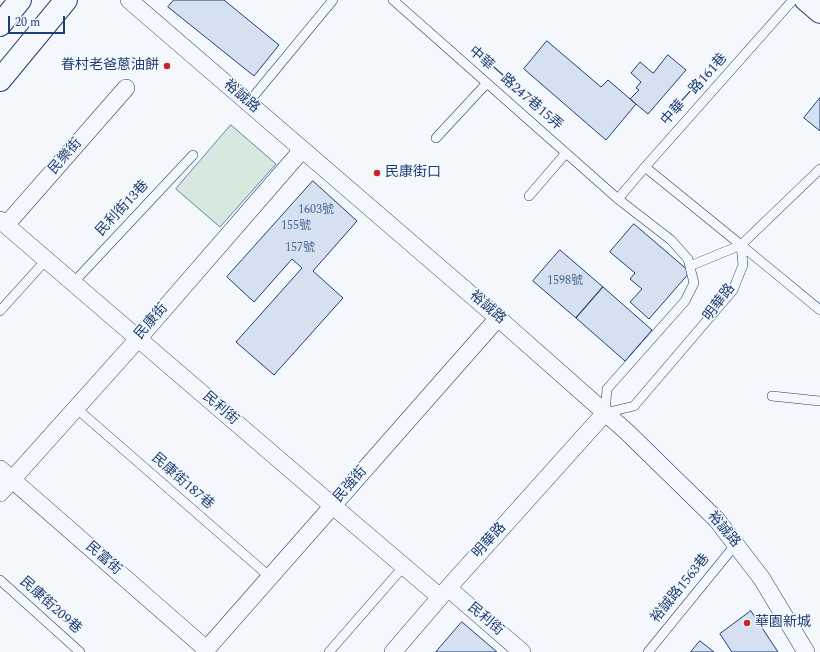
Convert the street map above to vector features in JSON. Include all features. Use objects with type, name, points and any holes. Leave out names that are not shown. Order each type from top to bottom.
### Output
[{"type":"street","points":[[0,24],[20,0]]},
{"type":"street","points":[[0,80],[66,0]]},
{"type":"street","name":"裕誠路","points":[[129,0],[498,318],[627,432],[718,520],[762,579],[806,652]]},
{"type":"street","points":[[806,0],[820,12]]},
{"type":"street","name":"民樂街","points":[[3,223],[126,88]]},
{"type":"street","name":"民康街","points":[[0,493],[6,474],[76,408],[302,150]]},
{"type":"street","name":"民利街","points":[[3,223],[404,566],[444,593],[522,652]]},
{"type":"street","name":"民強街","points":[[205,651],[498,318]]},
{"type":"street","name":"明華路","points":[[393,652],[605,413]]},
{"type":"street","name":"民富街","points":[[6,474],[205,651]]},
{"type":"lane","points":[[248,103],[333,0]]},
{"type":"lane","name":"中華一路247巷15弄","points":[[393,0],[618,199]]},
{"type":"lane","name":"中華一路161巷","points":[[618,199],[644,167],[793,0]]},
{"type":"lane","points":[[436,138],[487,83]]},
{"type":"lane","points":[[528,196],[566,153]]},
{"type":"lane","name":"民利街13巷","points":[[73,283],[193,155]]},
{"type":"lane","points":[[644,167],[820,310]]},
{"type":"lane","points":[[690,266],[741,245],[820,169]]},
{"type":"lane","name":"明華路","points":[[618,199],[671,240],[688,259],[694,283],[685,301],[607,389],[605,413],[634,406],[733,290],[743,265],[741,245]]},
{"type":"lane","points":[[0,311],[46,260]]},
{"type":"lane","points":[[772,396],[820,401]]},
{"type":"lane","name":"民康街187巷","points":[[76,408],[270,577]]},
{"type":"lane","name":"裕誠路1563巷","points":[[648,652],[736,544]]},
{"type":"lane","points":[[329,652],[404,566]]},
{"type":"lane","name":"民康街209巷","points":[[0,580],[80,652]]},
{"type":"shaded area","points":[[231,125],[276,164],[220,227],[176,189]]},
{"type":"building","points":[[174,0],[224,0],[279,45],[254,76],[168,7]]},
{"type":"building","points":[[547,41],[601,87],[608,80],[636,104],[606,140],[524,69]]},
{"type":"building","points":[[668,55],[686,70],[648,114],[630,99],[639,90],[636,88],[641,82],[631,73],[640,62],[653,73]]},
{"type":"building","points":[[820,98],[820,131],[804,118]]},
{"type":"building","points":[[313,181],[357,221],[313,271],[343,298],[274,375],[236,342],[302,268],[292,259],[254,302],[227,277]]},
{"type":"building","points":[[634,224],[690,272],[649,319],[630,302],[642,289],[630,279],[635,273],[610,252]]},
{"type":"building","points":[[560,250],[603,287],[576,318],[533,281]]},
{"type":"building","points":[[603,287],[652,330],[625,361],[576,318]]},
{"type":"building","name":"華園新城","points":[[751,611],[778,652],[732,652],[720,634]]},
{"type":"building","points":[[462,622],[497,652],[436,652]]},
{"type":"building","points":[[700,641],[714,652],[691,652]]},
{"type":"place","name":"眷村老爸蔥油餅","points":[[167,66]]},
{"type":"place","name":"民康街口","points":[[377,173]]},
{"type":"place","name":"華園新城","points":[[747,623]]}]
